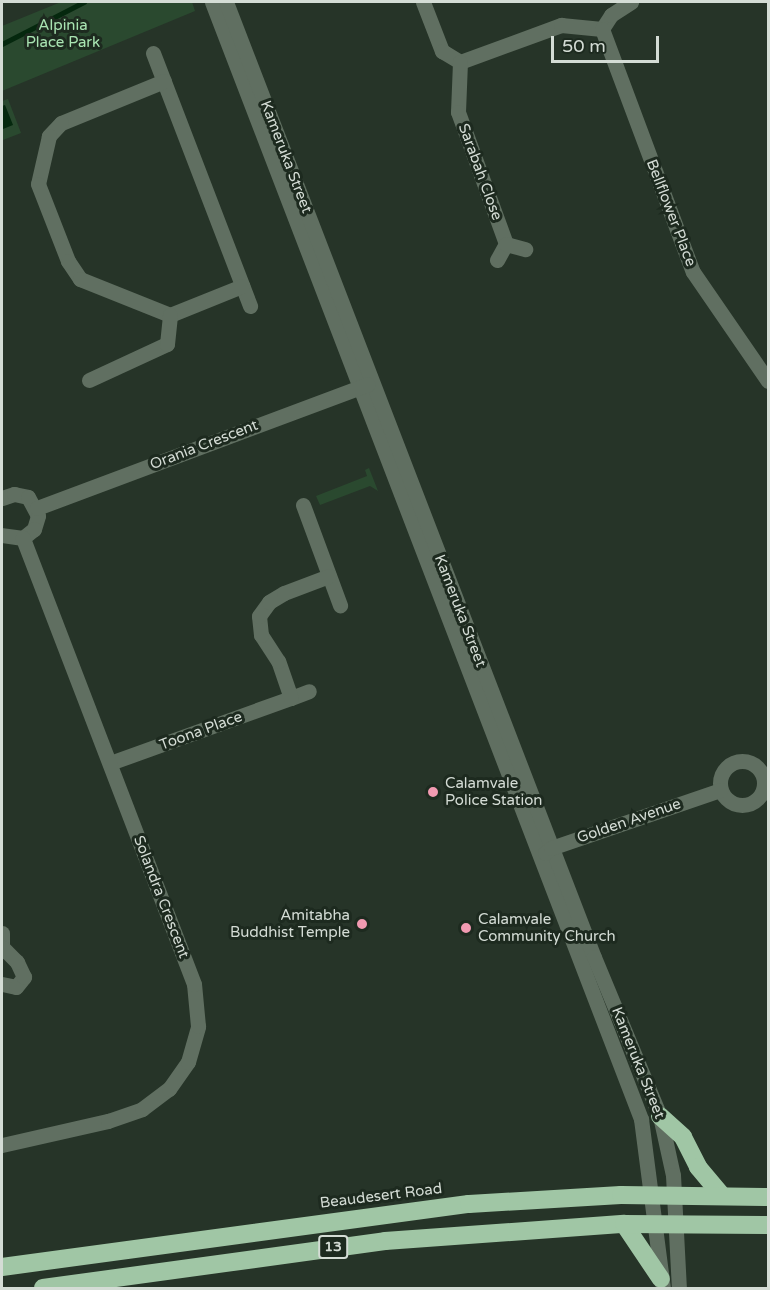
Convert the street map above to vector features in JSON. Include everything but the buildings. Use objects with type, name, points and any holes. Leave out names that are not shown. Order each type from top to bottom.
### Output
[{"type":"highway","points":[[660,1116],[683,1137],[699,1167],[722,1196]]},
{"type":"highway","name":"Beaudesert Road","points":[[2,1267],[408,1210],[674,1194],[768,1197]]},
{"type":"highway","points":[[624,1224],[662,1284]]},
{"type":"highway","name":"13","points":[[43,1288],[385,1240],[624,1224],[768,1225]]},
{"type":"street","name":"Kameruka Street","points":[[212,2],[366,385],[546,852],[641,1119],[662,1284]]},
{"type":"street","name":"Kameruka Street","points":[[226,2],[366,385]]},
{"type":"street","points":[[423,2],[442,51],[460,62],[561,25],[602,29],[611,15],[632,2]]},
{"type":"street","name":"Bellflower Place","points":[[602,29],[693,272],[764,369],[768,381]]},
{"type":"street","points":[[153,53],[250,306]]},
{"type":"street","name":"Sarabah Close","points":[[460,62],[458,112],[506,244]]},
{"type":"street","points":[[164,81],[61,123],[49,136],[38,183],[68,261],[80,279],[170,315],[243,286]]},
{"type":"street","points":[[496,260],[506,244],[525,249]]},
{"type":"street","points":[[89,380],[167,344],[170,315]]},
{"type":"street","name":"Orania Crescent","points":[[37,508],[366,385]]},
{"type":"street","points":[[2,535],[23,538],[38,523],[37,508],[21,494],[3,491]]},
{"type":"street","points":[[303,505],[340,605]]},
{"type":"street","name":"Solandra Crescent","points":[[2,1145],[108,1121],[142,1109],[169,1089],[188,1062],[198,1026],[194,984],[23,538]]},
{"type":"street","points":[[291,698],[278,661],[261,635],[259,616],[268,602],[284,593],[329,576]]},
{"type":"street","name":"Toona Place","points":[[110,763],[309,691]]},
{"type":"street","points":[[734,762],[755,765],[766,775],[760,796],[748,804],[735,804],[720,790],[720,776],[734,762]]},
{"type":"street","name":"Golden Avenue","points":[[546,852],[720,790]]},
{"type":"street","name":"Kameruka Street","points":[[546,852],[660,1116],[669,1145],[679,1288]]},
{"type":"street","points":[[2,944],[17,962],[24,977],[16,987],[2,984]]},
{"type":"green space","name":"Alpinia Place Park","points":[[61,2],[192,2],[195,11],[2,91],[2,26]]},
{"type":"green space","points":[[8,99],[21,133],[3,140],[2,101]]},
{"type":"green space","points":[[369,468],[378,491],[370,486],[320,505],[316,496],[367,476],[365,470]]},
{"type":"shaded area","points":[[5,105],[13,125],[3,129],[2,106]]},
{"type":"waterway","points":[[2,44],[84,2]]},
{"type":"place","name":"Calamvale Police Station","points":[[433,792]]},
{"type":"place","name":"Amitabha Buddhist Temple","points":[[362,924]]},
{"type":"place","name":"Calamvale Community Church","points":[[466,928]]}]
